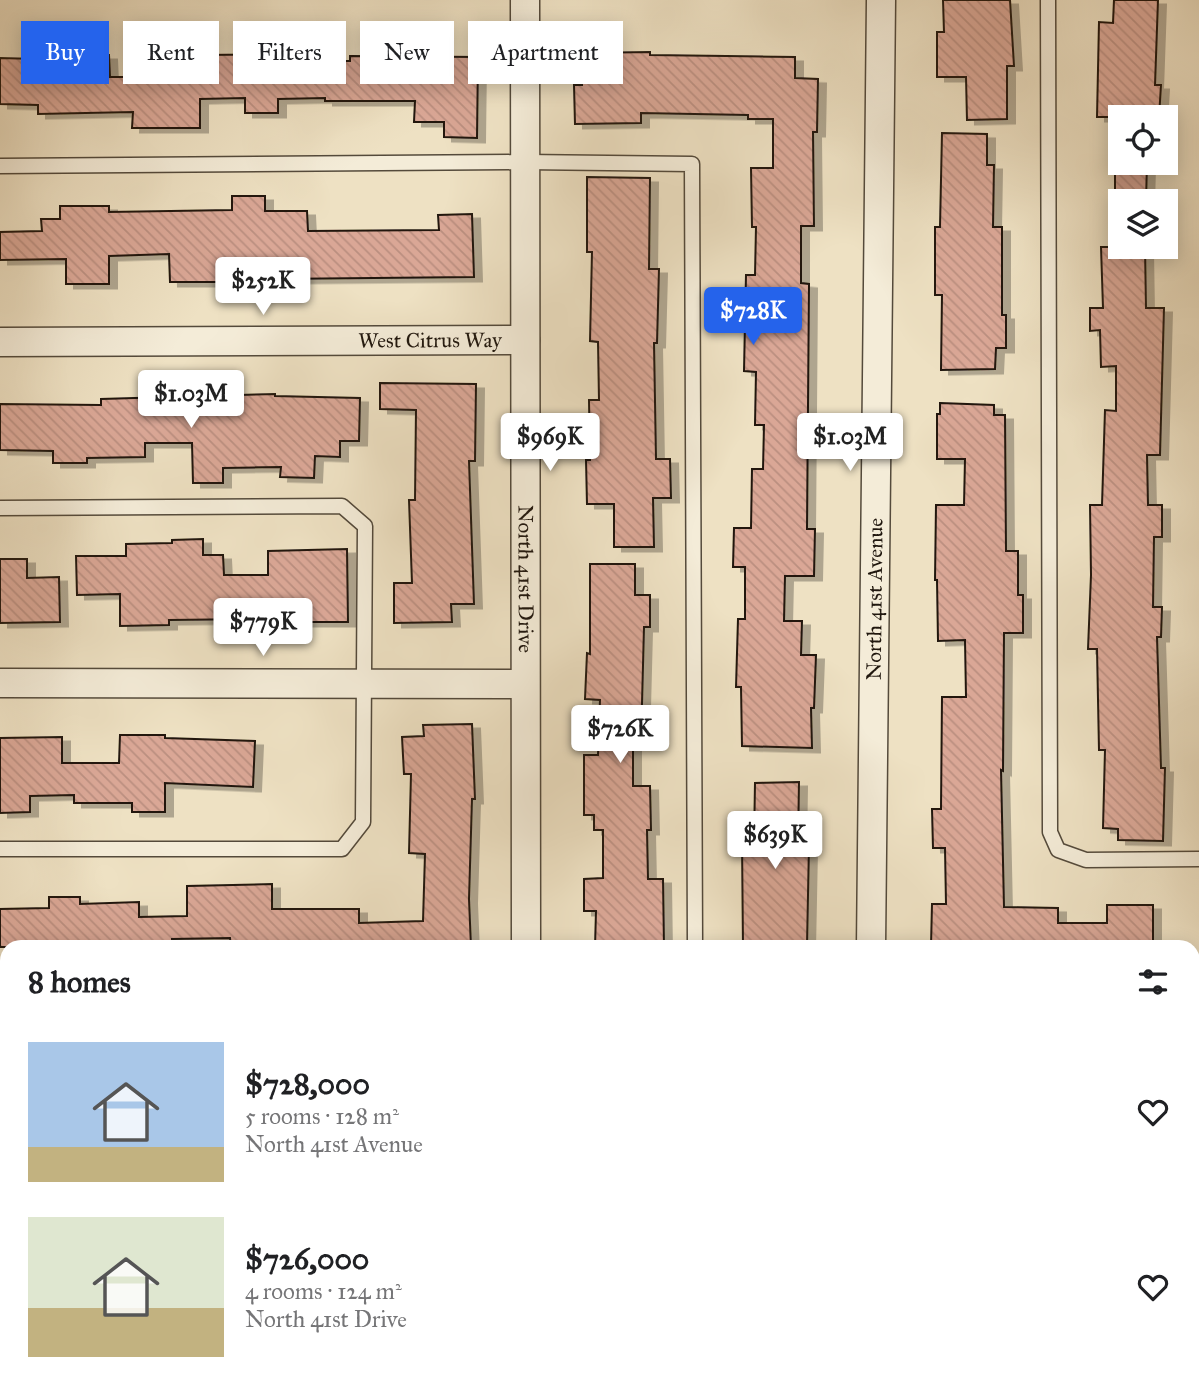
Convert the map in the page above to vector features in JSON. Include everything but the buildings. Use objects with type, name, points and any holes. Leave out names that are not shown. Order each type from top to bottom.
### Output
[{"type":"street","name":"North 41st Drive","points":[[525,0],[526,940]]},
{"type":"street","name":"North 41st Avenue","points":[[871,940],[880,0]]},
{"type":"street","name":"West Citrus Way","points":[[0,342],[526,340]]},
{"type":"street","points":[[0,683],[526,684]]},
{"type":"lane","points":[[1048,0],[1050,832],[1058,850],[1086,860],[1199,859]]},
{"type":"lane","points":[[0,166],[526,162],[692,164],[695,940]]},
{"type":"lane","points":[[0,508],[342,506],[365,526],[363,822],[342,849],[0,849]]}]
